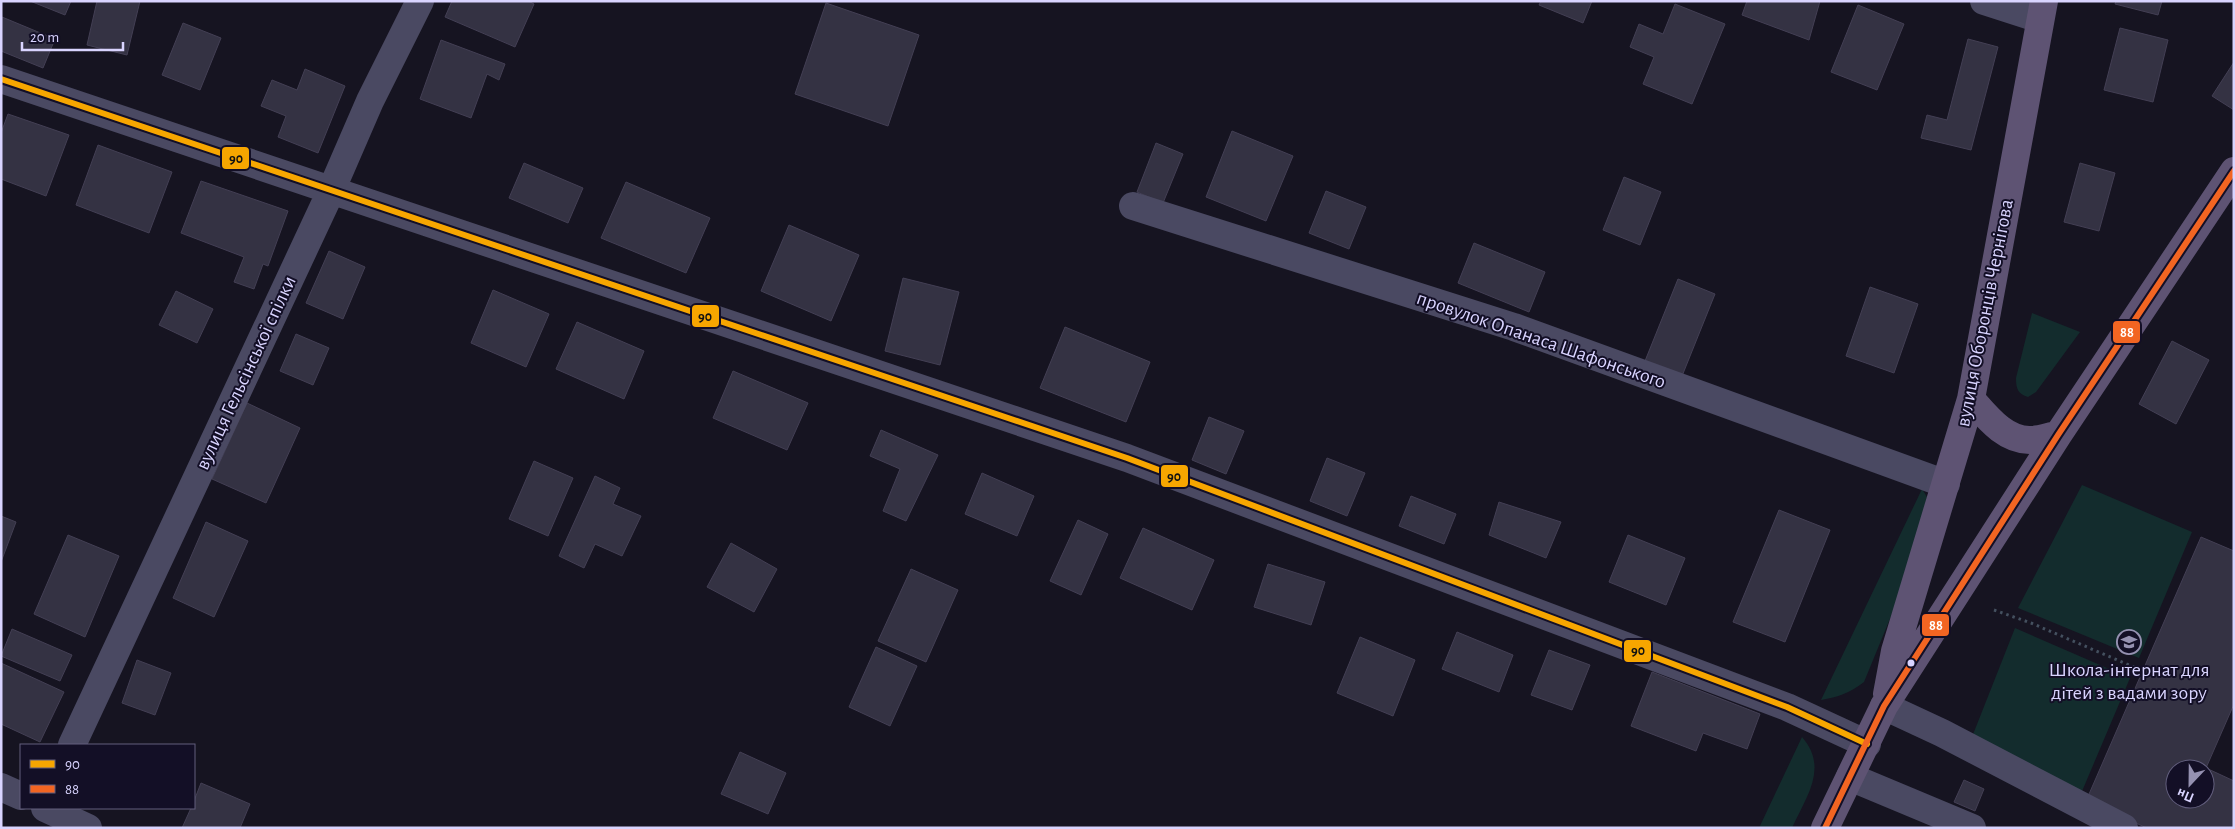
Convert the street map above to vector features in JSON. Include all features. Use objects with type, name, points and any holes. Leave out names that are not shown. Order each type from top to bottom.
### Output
[{"type":"main road","name":"вулиця Оборонців Чернігова","points":[[1884,706],[1895,651],[1971,399],[2042,10]]},
{"type":"main road","points":[[1825,828],[1884,706],[2058,434],[2234,171]]},
{"type":"main road","points":[[1971,399],[1992,422],[2008,435],[2030,440],[2058,434]]},
{"type":"street","name":"вулиця Гельсінської спілки","points":[[72,744],[331,191],[370,100],[420,1]]},
{"type":"street","points":[[1984,1],[2042,10]]},
{"type":"street","points":[[1,79],[1127,458],[1787,707],[1867,744]]},
{"type":"street","name":"провулок Опанаса Шафонського","points":[[1133,206],[1514,327],[1946,484]]},
{"type":"street","points":[[1884,706],[1942,733],[2124,828]]},
{"type":"street","points":[[1850,777],[1972,828]]},
{"type":"street","points":[[1,787],[20,796]]},
{"type":"street","points":[[33,828],[43,809]]},
{"type":"street","points":[[46,809],[88,828]]},
{"type":"path","points":[[1994,610],[2031,623],[2136,668]]},
{"type":"green space","points":[[2032,313],[2080,332],[2036,392],[2028,397],[2018,390],[2016,378]]},
{"type":"green space","points":[[2082,485],[2192,532],[2139,658],[2018,608]]},
{"type":"green space","points":[[1922,489],[1927,497],[1903,587],[1864,682],[1844,694],[1821,700]]},
{"type":"green space","points":[[2015,628],[2130,678],[2080,796],[1972,737]]},
{"type":"green space","points":[[1802,737],[1810,749],[1814,760],[1812,782],[1803,805],[1792,828],[1759,828]]},
{"type":"building","points":[[30,1],[71,1],[65,15]]},
{"type":"building","points":[[97,1],[140,1],[127,55],[87,45]]},
{"type":"building","points":[[452,1],[528,1],[534,4],[515,47],[445,17]]},
{"type":"building","points":[[1541,1],[1592,1],[1583,23],[1539,5]]},
{"type":"building","points":[[1747,1],[1820,1],[1809,40],[1742,15]]},
{"type":"building","points":[[2116,1],[2162,1],[2158,15],[2115,4]]},
{"type":"building","points":[[826,3],[919,35],[888,126],[795,94]]},
{"type":"building","points":[[1675,4],[1725,24],[1692,104],[1643,84],[1654,57],[1630,47],[1639,24],[1663,34]]},
{"type":"building","points":[[1858,5],[1904,24],[1877,90],[1831,72]]},
{"type":"building","points":[[2,17],[55,39],[43,68],[1,51]]},
{"type":"building","points":[[183,23],[221,38],[200,90],[162,75]]},
{"type":"building","points":[[2120,28],[2168,40],[2153,102],[2104,90]]},
{"type":"building","points":[[1968,39],[1998,47],[1971,150],[1921,138],[1927,115],[1947,120]]},
{"type":"building","points":[[441,40],[505,64],[499,80],[487,74],[471,118],[420,99]]},
{"type":"building","points":[[2234,62],[2234,110],[2212,96]]},
{"type":"building","points":[[305,69],[345,86],[318,153],[278,137],[286,116],[261,106],[272,80],[297,90]]},
{"type":"building","points":[[8,114],[69,135],[46,196],[1,179],[1,133]]},
{"type":"building","points":[[1232,131],[1293,156],[1266,221],[1206,197]]},
{"type":"building","points":[[1156,143],[1183,154],[1163,203],[1137,192]]},
{"type":"building","points":[[98,145],[172,172],[149,233],[76,205]]},
{"type":"building","points":[[524,163],[583,188],[568,223],[509,198]]},
{"type":"building","points":[[2080,163],[2115,173],[2099,231],[2064,222]]},
{"type":"building","points":[[1624,177],[1661,192],[1640,245],[1603,230]]},
{"type":"building","points":[[201,181],[288,211],[268,266],[263,264],[254,289],[234,282],[244,257],[181,233]]},
{"type":"building","points":[[626,182],[710,218],[686,273],[601,238]]},
{"type":"building","points":[[1326,191],[1366,207],[1349,249],[1309,233]]},
{"type":"building","points":[[789,225],[859,255],[831,321],[761,291]]},
{"type":"building","points":[[1474,243],[1545,272],[1529,312],[1458,283]]},
{"type":"building","points":[[329,251],[365,267],[343,319],[306,303]]},
{"type":"building","points":[[903,278],[959,292],[940,365],[885,351]]},
{"type":"building","points":[[1678,279],[1715,294],[1680,381],[1643,366]]},
{"type":"building","points":[[1870,287],[1918,304],[1894,373],[1846,356]]},
{"type":"building","points":[[493,290],[549,314],[526,367],[471,343]]},
{"type":"building","points":[[176,291],[213,309],[197,343],[159,325]]},
{"type":"building","points":[[577,322],[644,351],[624,399],[556,369]]},
{"type":"building","points":[[1065,327],[1150,362],[1126,422],[1040,388]]},
{"type":"building","points":[[296,334],[329,348],[313,385],[280,371]]},
{"type":"building","points":[[2172,341],[2209,360],[2176,424],[2139,404]]},
{"type":"building","points":[[733,371],[808,403],[787,450],[713,418]]},
{"type":"building","points":[[247,403],[300,428],[266,503],[212,479]]},
{"type":"building","points":[[1209,417],[1244,431],[1226,474],[1192,460]]},
{"type":"building","points":[[881,430],[938,455],[906,521],[883,511],[900,469],[870,456]]},
{"type":"building","points":[[1327,458],[1365,473],[1347,516],[1310,501]]},
{"type":"building","points":[[534,461],[573,478],[548,536],[509,519]]},
{"type":"building","points":[[982,473],[1034,496],[1017,536],[965,514]]},
{"type":"building","points":[[595,476],[620,488],[613,504],[641,516],[622,556],[595,544],[584,568],[559,556]]},
{"type":"building","points":[[1411,496],[1456,514],[1444,544],[1399,526]]},
{"type":"building","points":[[1499,502],[1561,522],[1546,558],[1489,535]]},
{"type":"building","points":[[1779,510],[1830,530],[1785,642],[1733,622]]},
{"type":"building","points":[[1,516],[16,522],[1,562]]},
{"type":"building","points":[[1078,520],[1108,534],[1081,595],[1050,581]]},
{"type":"building","points":[[206,522],[248,541],[214,617],[173,598]]},
{"type":"building","points":[[1143,528],[1214,560],[1192,610],[1120,578]]},
{"type":"building","points":[[68,535],[119,556],[85,637],[34,614]]},
{"type":"building","points":[[1628,535],[1685,558],[1666,605],[1609,582]]},
{"type":"building","points":[[2201,537],[2234,551],[2234,704],[2210,759],[2165,759],[2165,809],[2215,809],[2215,772],[2234,781],[2234,828],[2147,828],[2086,801]]},
{"type":"building","points":[[731,543],[777,569],[754,612],[707,587]]},
{"type":"building","points":[[1268,564],[1325,582],[1311,625],[1254,607]]},
{"type":"building","points":[[911,569],[958,590],[926,662],[878,641]]},
{"type":"building","points":[[12,629],[72,655],[60,681],[1,656]]},
{"type":"building","points":[[1457,632],[1513,655],[1499,692],[1442,669]]},
{"type":"building","points":[[1360,637],[1415,660],[1393,716],[1337,693]]},
{"type":"building","points":[[876,647],[917,666],[890,726],[849,707]]},
{"type":"building","points":[[1549,650],[1590,665],[1572,710],[1531,695]]},
{"type":"building","points":[[137,660],[171,673],[155,715],[122,703]]},
{"type":"building","points":[[1,663],[64,692],[40,742],[1,724]]},
{"type":"building","points":[[1652,672],[1760,714],[1747,749],[1703,733],[1696,751],[1631,726]]},
{"type":"building","points":[[740,752],[786,773],[768,814],[721,794]]},
{"type":"building","points":[[1964,780],[1984,789],[1975,811],[1954,802]]},
{"type":"building","points":[[201,783],[250,804],[240,828],[182,828],[191,809],[195,809],[195,798]]},
{"type":"transit line","name":"90","points":[[1,79],[1127,458],[1787,707],[1867,744]]},
{"type":"transit line","name":"88","points":[[1825,828],[1884,706],[2058,435],[2234,171]]},
{"type":"place","name":"Школа-інтернат для дітей з вадами зору","points":[[2129,642]]}]
